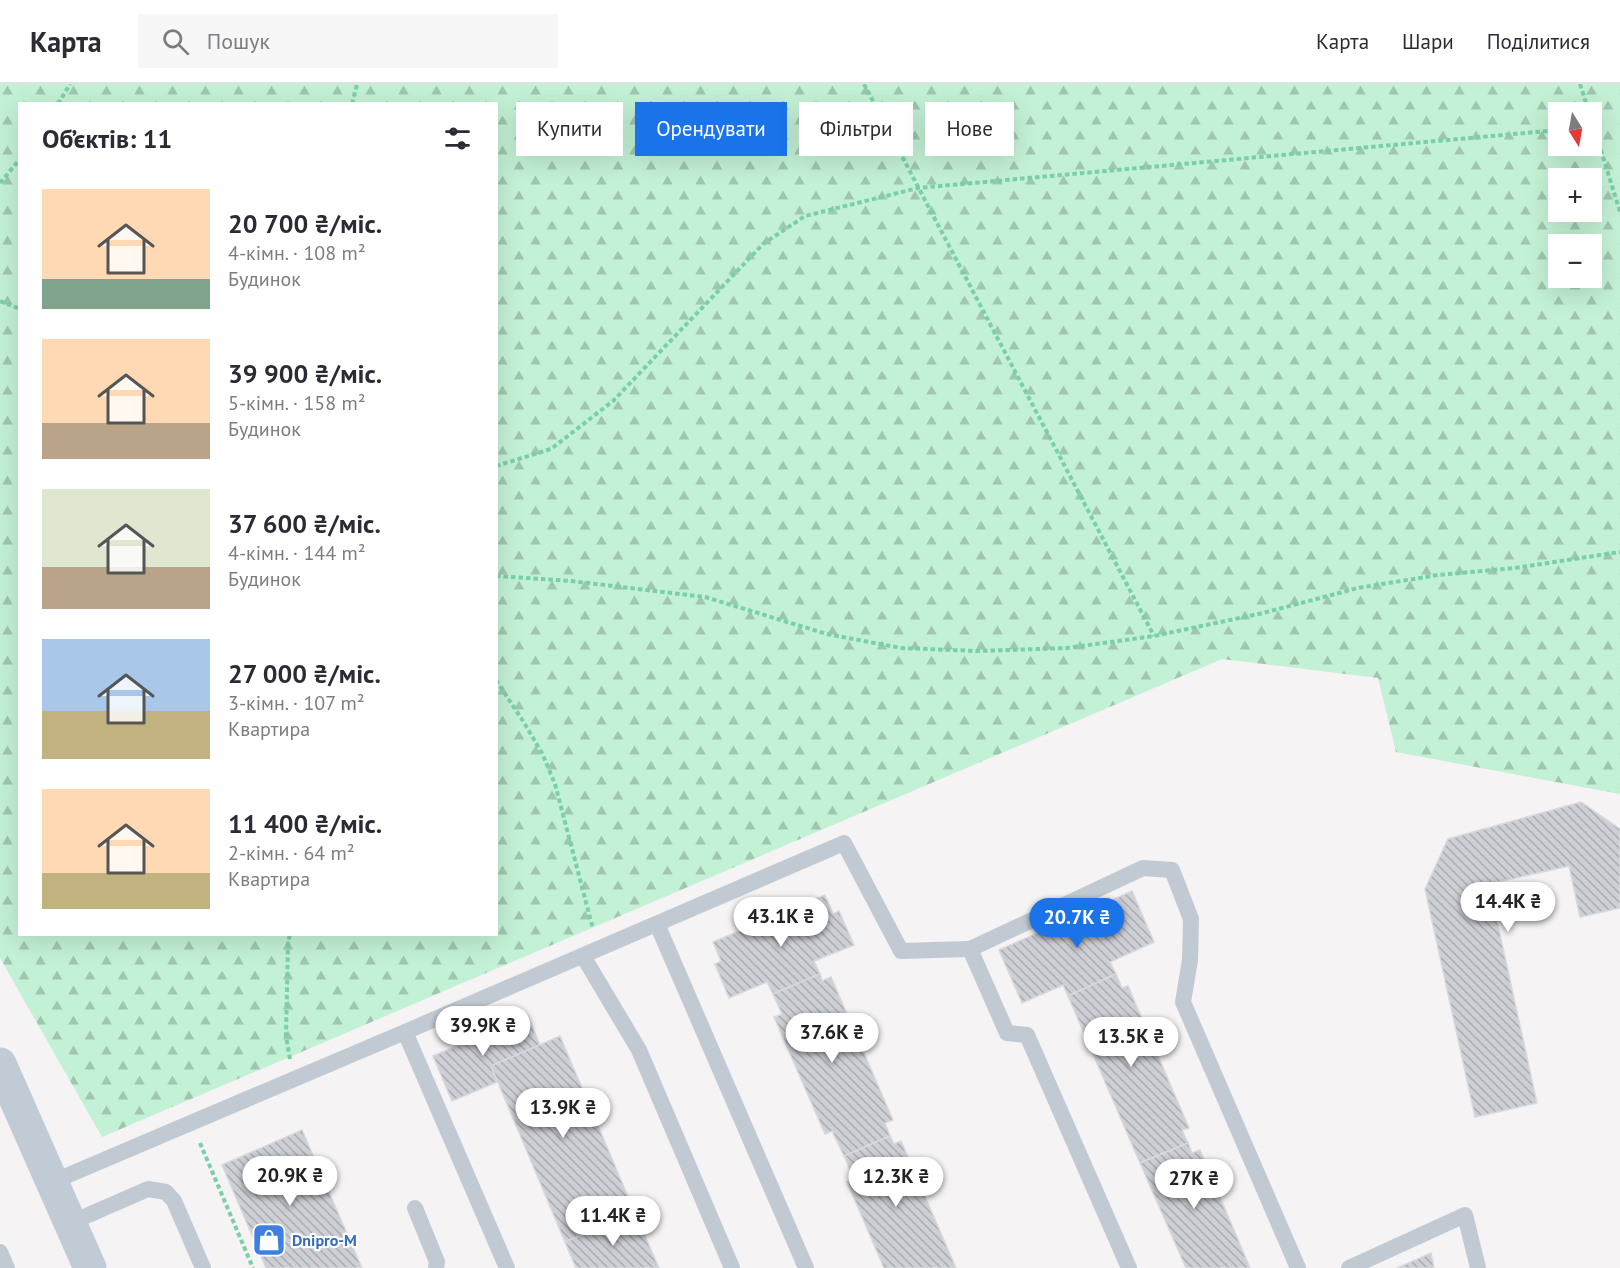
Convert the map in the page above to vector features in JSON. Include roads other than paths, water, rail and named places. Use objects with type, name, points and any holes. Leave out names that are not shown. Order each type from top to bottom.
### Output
[{"type":"main road","points":[[0,1064],[90,1268]]},
{"type":"lane","points":[[52,1182],[844,843],[901,951],[970,949],[1143,868],[1172,870],[1191,919],[1190,960],[1183,1002],[1298,1268]]},
{"type":"lane","points":[[657,924],[806,1268]]},
{"type":"lane","points":[[970,949],[1007,1033],[1027,1035],[1129,1268]]},
{"type":"lane","points":[[591,953],[639,1050],[732,1268]]},
{"type":"lane","points":[[405,1032],[507,1268]]},
{"type":"lane","points":[[70,1223],[148,1189],[166,1192],[174,1201],[203,1268]]},
{"type":"lane","points":[[415,1208],[437,1262],[436,1268]]},
{"type":"lane","points":[[1349,1268],[1465,1215],[1478,1268]]},
{"type":"lane","points":[[0,1252],[7,1268]]},
{"type":"place","name":"Dnipro-M","points":[[269,1240]]}]
